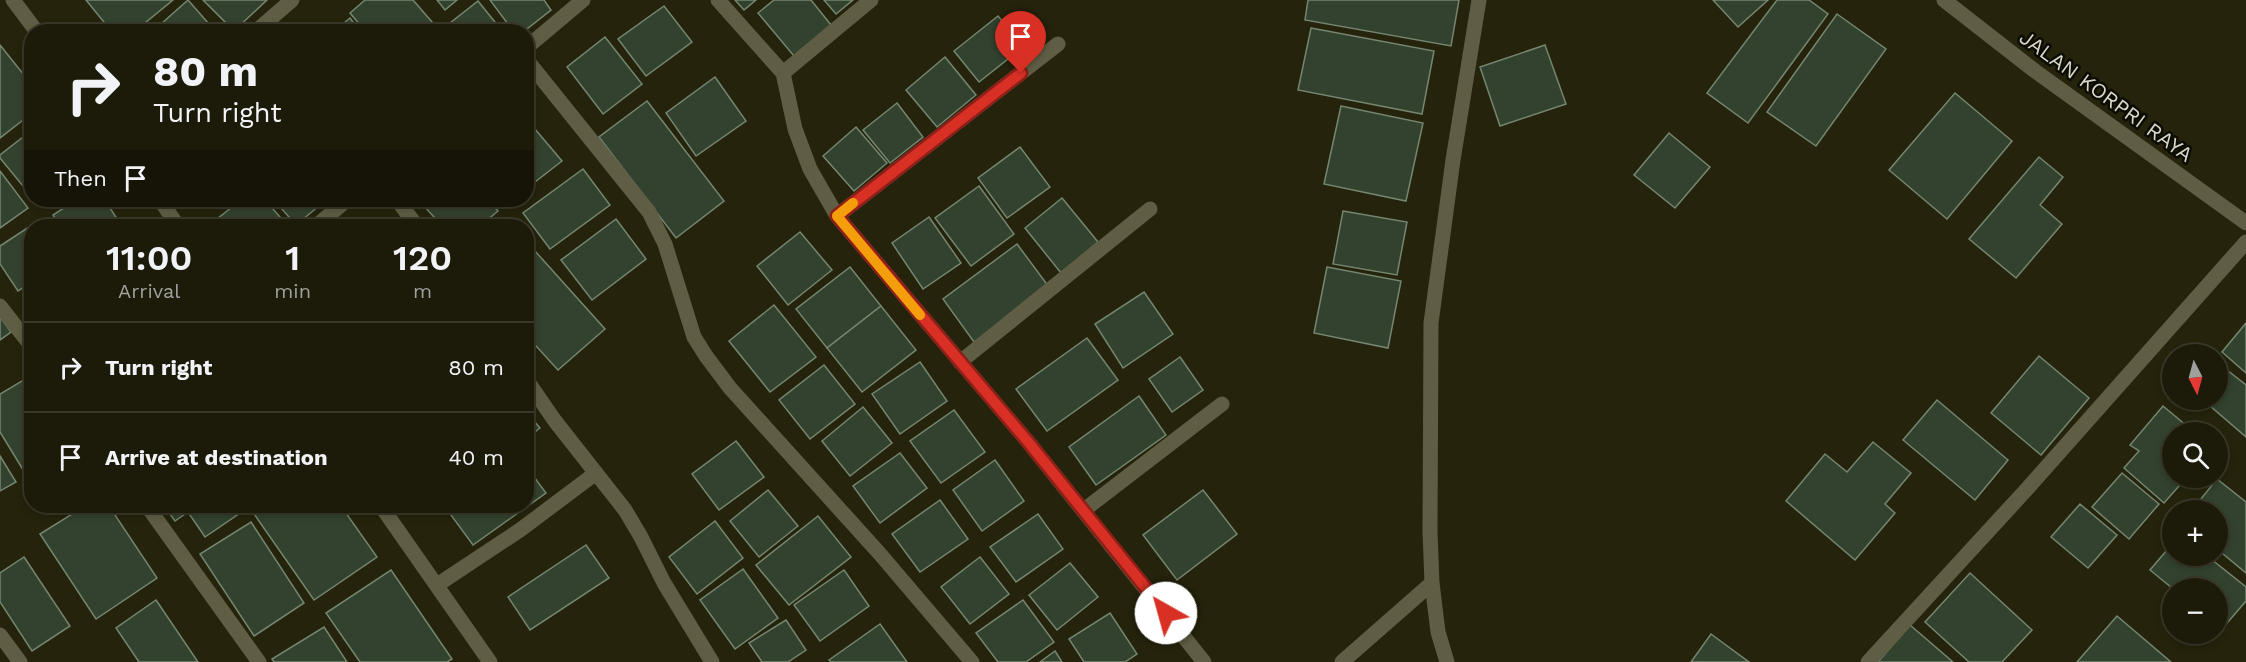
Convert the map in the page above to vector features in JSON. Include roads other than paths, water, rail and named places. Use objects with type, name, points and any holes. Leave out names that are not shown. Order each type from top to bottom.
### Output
[{"type":"street","points":[[13,0],[31,24]]},
{"type":"street","points":[[264,24],[292,0]]},
{"type":"street","points":[[534,41],[583,0]]},
{"type":"street","points":[[718,0],[783,73],[795,129],[810,169],[837,216],[1084,510],[1204,662]]},
{"type":"street","points":[[783,73],[871,0]]},
{"type":"street","points":[[1447,662],[1438,632],[1432,583],[1431,323],[1453,160],[1479,0]]},
{"type":"street","name":"JALAN KORPRI RAYA","points":[[1944,0],[2035,71],[2246,223]]},
{"type":"street","points":[[837,216],[1058,44]]},
{"type":"street","points":[[534,69],[649,212],[665,244],[694,336],[706,356],[730,388],[880,554],[972,662]]},
{"type":"street","points":[[324,219],[339,207]]},
{"type":"street","points":[[402,207],[412,219]]},
{"type":"street","points":[[960,362],[1150,209]]},
{"type":"street","points":[[1868,662],[2026,490],[2246,242]]},
{"type":"street","points":[[0,306],[24,337]]},
{"type":"street","points":[[534,391],[625,510],[664,583],[712,662]]},
{"type":"street","points":[[1084,510],[1222,404]]},
{"type":"street","points":[[437,585],[520,530],[596,473]]},
{"type":"street","points":[[152,513],[259,662]]},
{"type":"street","points":[[386,513],[490,662]]},
{"type":"street","points":[[1342,662],[1432,583]]},
{"type":"street","points":[[0,635],[20,662]]}]
